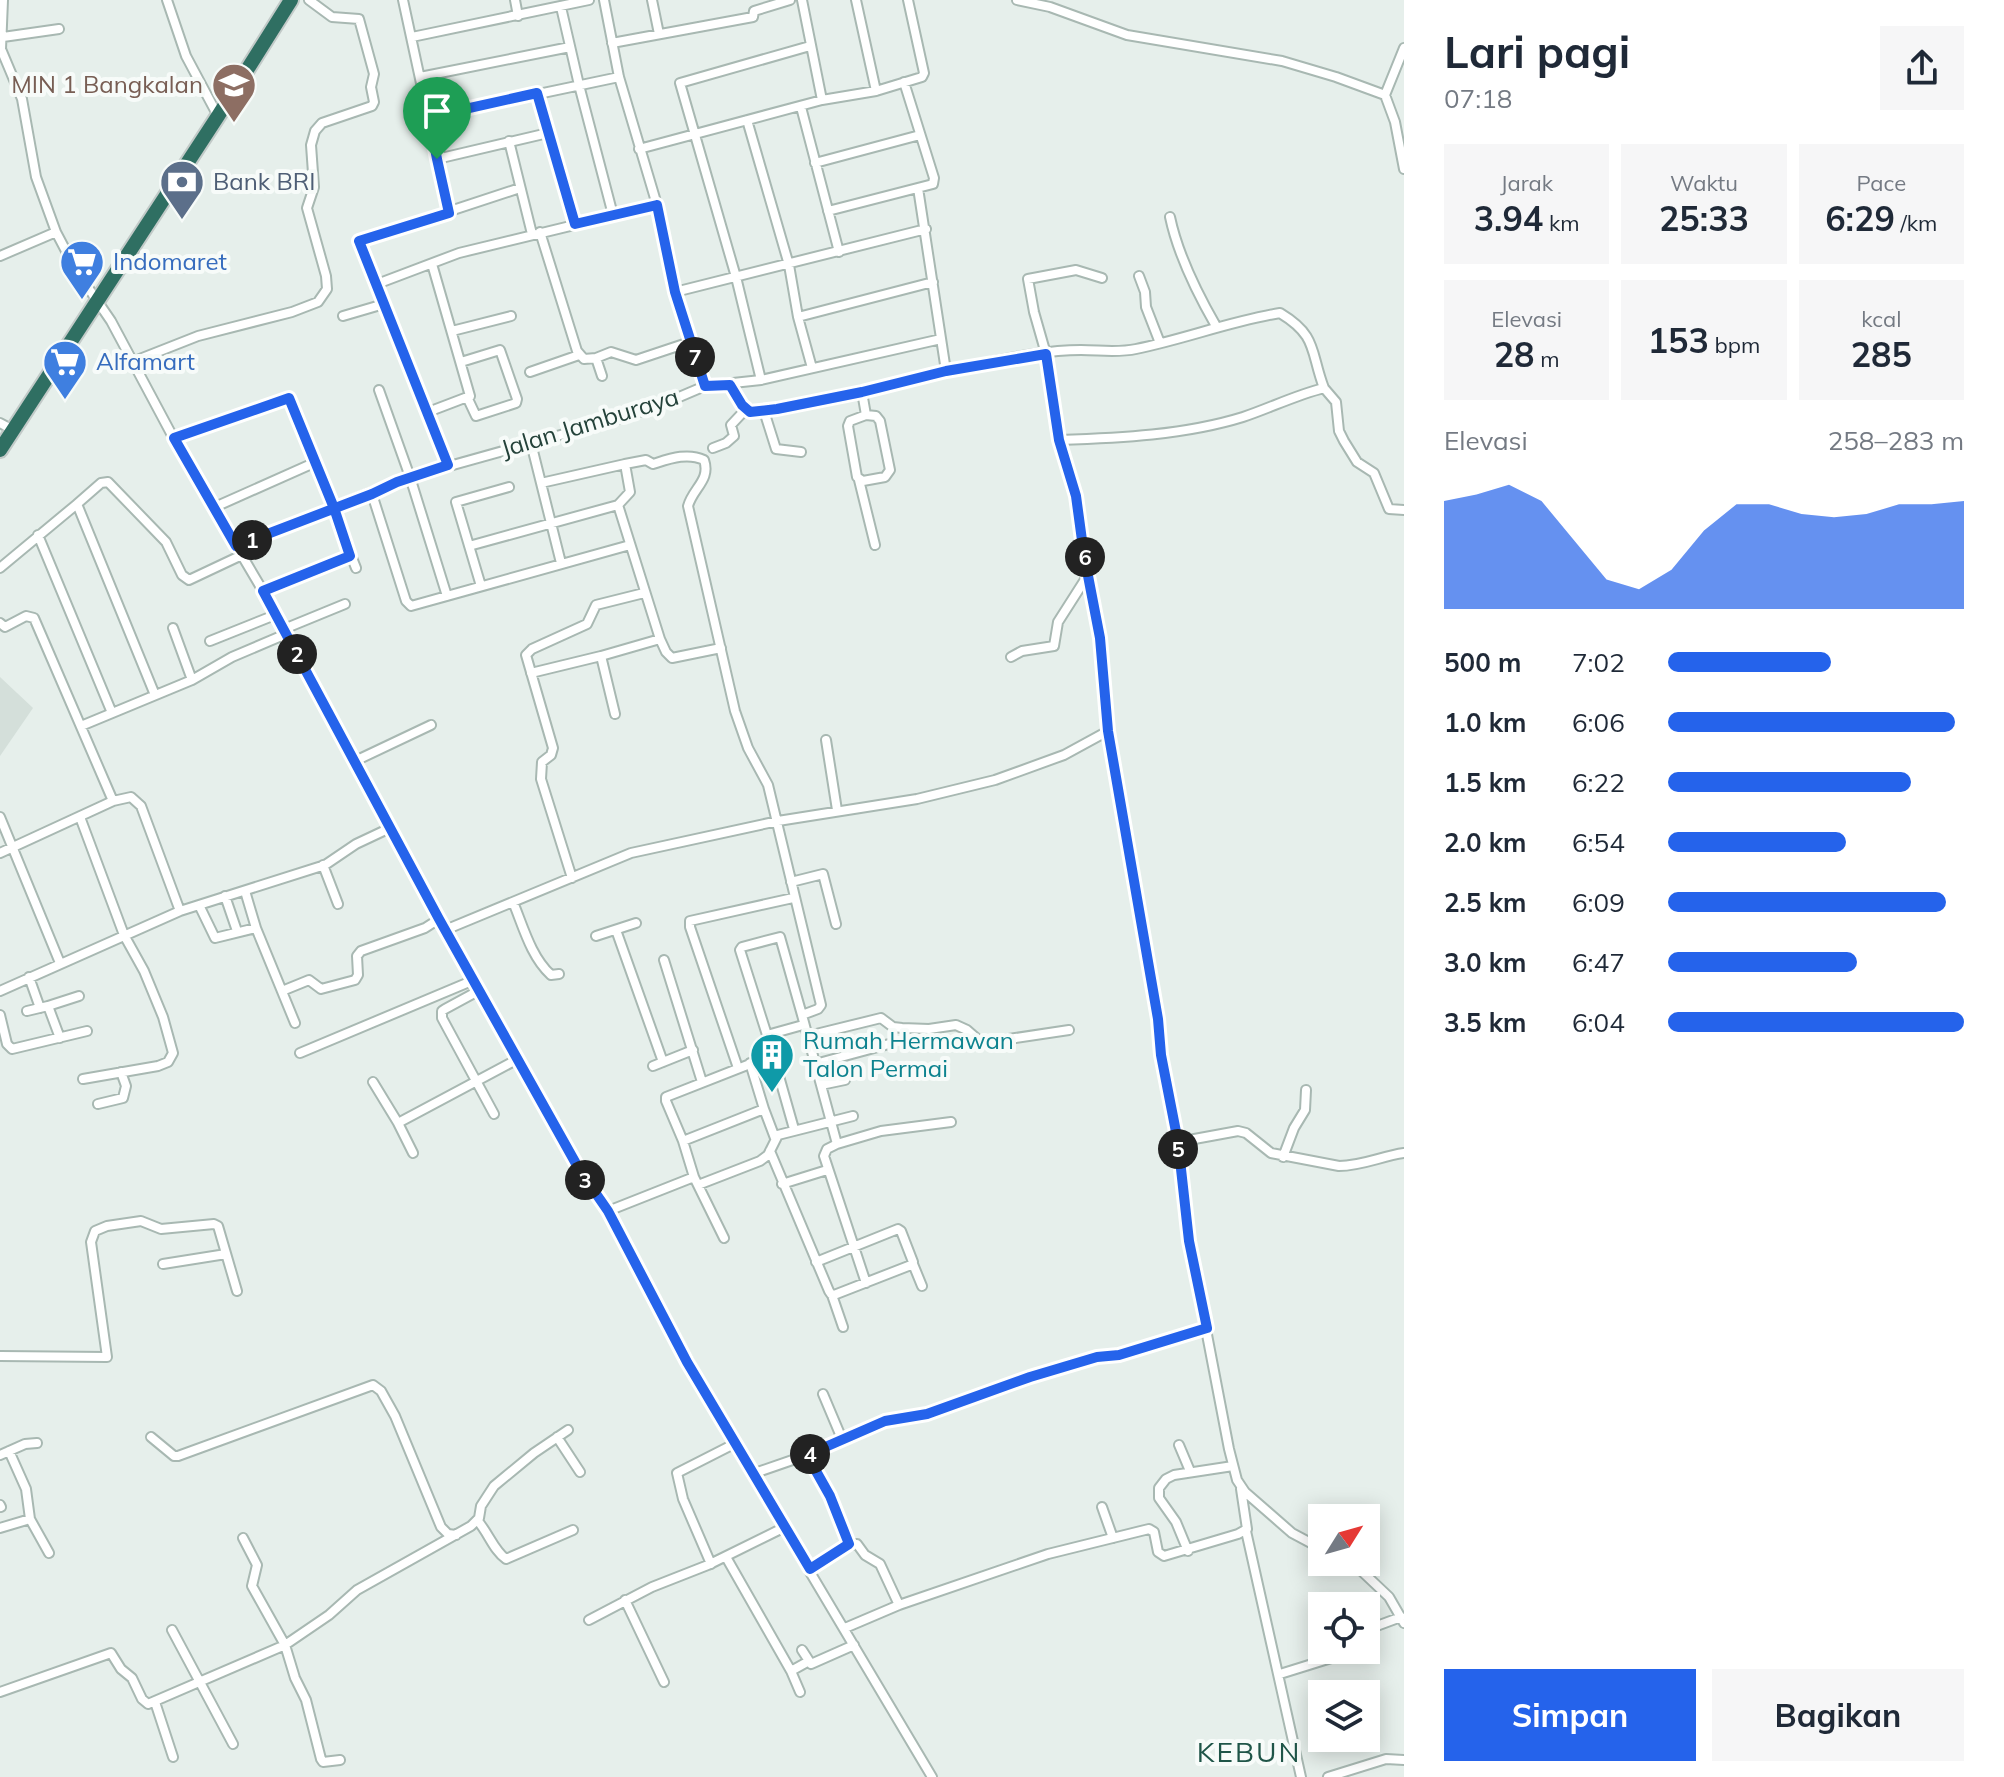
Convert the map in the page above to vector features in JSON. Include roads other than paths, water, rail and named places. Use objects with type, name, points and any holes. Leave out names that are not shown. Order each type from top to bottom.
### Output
[{"type":"highway","points":[[0,450],[7,426],[98,300],[291,0]]},
{"type":"street","points":[[3,0],[1,48],[22,99],[36,177],[56,232],[76,270],[98,300],[263,591],[445,930],[579,1169],[608,1211],[687,1362],[845,1628],[877,1689],[932,1777]]},
{"type":"street","points":[[167,0],[186,56],[218,116]]},
{"type":"street","points":[[132,362],[198,336],[292,312],[318,302],[327,289],[307,208],[314,187],[311,145],[315,131],[322,123],[372,106],[374,74],[359,19],[332,17],[309,0]]},
{"type":"street","points":[[403,0],[449,213]]},
{"type":"street","points":[[515,0],[518,16]]},
{"type":"street","points":[[412,37],[589,0]]},
{"type":"street","name":"Jalan Jamburaya","points":[[236,546],[410,477],[658,406],[705,386],[675,292],[657,205],[619,77],[604,0]]},
{"type":"street","points":[[652,0],[659,34]]},
{"type":"street","points":[[612,43],[753,17],[754,11],[790,0]]},
{"type":"street","points":[[802,0],[822,100]]},
{"type":"street","points":[[856,0],[876,91]]},
{"type":"street","points":[[639,149],[922,77],[924,73],[908,0]]},
{"type":"street","points":[[1017,0],[1050,7],[1127,35],[1282,61],[1385,95]]},
{"type":"street","points":[[561,7],[613,215]]},
{"type":"street","points":[[3,37],[59,29]]},
{"type":"street","points":[[761,380],[736,277],[680,83],[810,46]]},
{"type":"street","points":[[420,77],[570,47]]},
{"type":"street","points":[[1404,48],[1385,95],[1395,122],[1404,169]]},
{"type":"street","points":[[429,117],[619,77]]},
{"type":"street","points":[[828,211],[934,182],[904,82]]},
{"type":"street","points":[[537,93],[575,224]]},
{"type":"street","points":[[801,107],[839,252]]},
{"type":"street","points":[[747,120],[789,265],[798,317],[812,368]]},
{"type":"street","points":[[437,159],[548,133]]},
{"type":"street","points":[[815,163],[920,135]]},
{"type":"street","points":[[509,141],[520,188],[579,355],[587,360],[611,352],[633,359],[689,339]]},
{"type":"street","points":[[448,465],[359,241],[520,188]]},
{"type":"street","points":[[918,188],[946,371]]},
{"type":"street","points":[[377,284],[459,253],[657,205]]},
{"type":"street","points":[[1170,217],[1185,262],[1216,326]]},
{"type":"street","points":[[675,292],[926,229]]},
{"type":"street","points":[[0,256],[56,232]]},
{"type":"street","points":[[432,264],[461,362],[468,399],[476,416],[516,403],[500,350],[461,362]]},
{"type":"street","points":[[1102,278],[1076,270],[1028,279],[1046,354],[1059,440],[1076,496],[1100,638],[1108,731],[1178,1142],[1189,1241],[1233,1466],[1241,1489],[1253,1572],[1280,1674],[1301,1777]]},
{"type":"street","points":[[1139,276],[1146,307],[1160,343]]},
{"type":"street","points":[[798,317],[933,282]]},
{"type":"street","points":[[343,316],[384,304]]},
{"type":"street","points":[[730,385],[746,409],[764,411],[862,392],[946,371],[1046,354],[1081,350],[1106,352],[1160,343],[1216,326],[1280,313],[1297,323],[1310,339],[1324,388],[1336,402],[1339,431],[1350,452],[1357,462],[1374,473],[1389,509],[1404,510]]},
{"type":"street","points":[[452,331],[511,316]]},
{"type":"street","points":[[705,386],[761,380],[941,339]]},
{"type":"street","points":[[530,372],[579,355]]},
{"type":"street","points":[[596,358],[602,376]]},
{"type":"street","points":[[1059,440],[1118,438],[1184,430],[1240,417],[1324,388]]},
{"type":"street","points":[[379,390],[447,596]]},
{"type":"street","points":[[862,392],[866,415]]},
{"type":"street","points":[[174,438],[289,398],[356,568]]},
{"type":"street","points":[[428,412],[468,399]]},
{"type":"street","points":[[713,448],[734,436],[731,425],[746,409]]},
{"type":"street","points":[[764,411],[776,449],[801,452]]},
{"type":"street","points":[[859,480],[885,477],[890,470],[880,421],[876,416],[866,415],[850,421],[848,426],[859,480],[875,545]]},
{"type":"street","points":[[531,443],[561,563]]},
{"type":"street","points":[[541,483],[646,460],[653,464],[676,457],[704,460],[708,471],[688,506],[735,711],[748,748],[768,785],[821,1005],[803,1020],[767,1035]]},
{"type":"street","points":[[215,507],[316,462]]},
{"type":"street","points":[[469,546],[618,505],[630,492],[625,464]]},
{"type":"street","points":[[0,568],[101,483],[108,482],[166,542],[182,575],[189,580],[242,555]]},
{"type":"street","points":[[481,586],[456,502],[509,487]]},
{"type":"street","points":[[372,494],[407,605],[630,545]]},
{"type":"street","points":[[77,504],[155,695]]},
{"type":"street","points":[[618,505],[644,593],[666,652],[672,658],[721,648]]},
{"type":"street","points":[[38,535],[112,713]]},
{"type":"street","points":[[263,591],[350,556]]},
{"type":"street","points":[[1011,657],[1022,651],[1054,646],[1058,622],[1088,575]]},
{"type":"street","points":[[572,878],[541,779],[542,762],[551,755],[553,748],[526,659],[532,649],[587,624],[596,605],[644,593]]},
{"type":"street","points":[[81,726],[192,680],[232,657],[345,604]]},
{"type":"street","points":[[210,641],[275,615]]},
{"type":"street","points":[[0,623],[5,627],[26,616],[34,618],[113,801]]},
{"type":"street","points":[[173,628],[192,680]]},
{"type":"street","points":[[531,673],[660,639]]},
{"type":"street","points":[[601,656],[615,714]]},
{"type":"street","points":[[355,761],[431,725]]},
{"type":"street","points":[[445,930],[631,853],[778,821],[917,799],[995,780],[1064,755],[1108,731]]},
{"type":"street","points":[[826,740],[837,810]]},
{"type":"street","points":[[0,853],[113,801],[131,797],[141,806],[180,911]]},
{"type":"street","points":[[0,817],[60,963]]},
{"type":"street","points":[[80,817],[124,935],[144,971],[163,1017],[173,1053],[168,1062],[158,1066],[83,1079]]},
{"type":"street","points":[[0,991],[180,911],[323,865],[356,844],[390,828]]},
{"type":"street","points":[[323,865],[338,904]]},
{"type":"street","points":[[791,882],[823,874],[836,924]]},
{"type":"street","points":[[245,891],[256,928],[295,1023]]},
{"type":"street","points":[[225,896],[237,931]]},
{"type":"street","points":[[738,1068],[690,921],[793,898]]},
{"type":"street","points":[[513,902],[531,946],[547,972],[559,974]]},
{"type":"street","points":[[199,905],[215,938],[256,928]]},
{"type":"street","points":[[282,991],[309,980],[321,989],[355,980],[358,975],[358,953],[425,928],[439,919]]},
{"type":"street","points":[[596,936],[636,923]]},
{"type":"street","points":[[616,930],[663,1062]]},
{"type":"street","points":[[794,1129],[740,950],[780,937],[837,1144]]},
{"type":"street","points":[[664,960],[702,1082]]},
{"type":"street","points":[[29,977],[60,1038]]},
{"type":"street","points":[[300,1053],[474,980]]},
{"type":"street","points":[[480,990],[445,1009],[442,1015],[494,1114]]},
{"type":"street","points":[[27,1011],[79,996]]},
{"type":"street","points":[[0,1015],[7,1044],[12,1049],[87,1031]]},
{"type":"street","points":[[808,1036],[881,1018],[893,1027],[902,1028],[929,1029],[956,1025],[984,1044],[1069,1030]]},
{"type":"street","points":[[815,1064],[889,1044]]},
{"type":"street","points":[[653,1066],[693,1050]]},
{"type":"street","points":[[724,1238],[696,1181],[666,1099],[773,1055]]},
{"type":"street","points":[[398,1123],[518,1059]]},
{"type":"street","points":[[608,1211],[754,1164],[770,1151],[775,1138],[750,1063]]},
{"type":"street","points":[[98,1104],[123,1098],[126,1086],[121,1072]]},
{"type":"street","points":[[821,1085],[845,1080]]},
{"type":"street","points":[[373,1082],[413,1153]]},
{"type":"street","points":[[1283,1157],[1305,1110],[1306,1090]]},
{"type":"street","points":[[683,1141],[764,1109]]},
{"type":"street","points":[[775,1138],[794,1129],[853,1116]]},
{"type":"street","points":[[866,1283],[824,1153],[837,1144],[881,1131],[951,1122]]},
{"type":"street","points":[[1178,1142],[1238,1131],[1246,1133],[1264,1150],[1283,1157],[1351,1166],[1385,1155],[1404,1153]]},
{"type":"street","points":[[770,1151],[843,1327]]},
{"type":"street","points":[[782,1184],[827,1170]]},
{"type":"street","points":[[0,1356],[107,1357],[91,1242],[100,1229],[141,1221],[161,1229],[214,1224],[218,1226],[237,1291]]},
{"type":"street","points":[[816,1262],[900,1230],[922,1286]]},
{"type":"street","points":[[163,1264],[226,1254]]},
{"type":"street","points":[[832,1295],[913,1264]]},
{"type":"street","points":[[752,1474],[807,1455],[885,1421],[927,1414],[1030,1377],[1097,1357],[1119,1355],[1207,1328]]},
{"type":"street","points":[[151,1437],[178,1456],[373,1385],[381,1391],[395,1416],[441,1527],[448,1534],[457,1535]]},
{"type":"street","points":[[823,1394],[842,1439]]},
{"type":"street","points":[[0,1692],[108,1653],[132,1678],[145,1703],[155,1702],[285,1645],[329,1615],[357,1590],[457,1535],[477,1520],[481,1506],[494,1486],[568,1430]]},
{"type":"street","points":[[557,1437],[580,1472]]},
{"type":"street","points":[[37,1443],[4,1453],[26,1489],[30,1519],[49,1553]]},
{"type":"street","points":[[711,1564],[683,1499],[677,1473],[734,1444]]},
{"type":"street","points":[[1179,1445],[1190,1471]]},
{"type":"street","points":[[807,1455],[830,1496],[849,1544]]},
{"type":"street","points":[[1188,1551],[1176,1522],[1159,1498],[1159,1488],[1174,1475],[1233,1466]]},
{"type":"street","points":[[1241,1489],[1292,1533],[1308,1542]]},
{"type":"street","points":[[1102,1507],[1113,1538]]},
{"type":"street","points":[[0,1528],[30,1519]]},
{"type":"street","points":[[477,1520],[491,1537],[501,1557],[506,1559],[573,1530]]},
{"type":"street","points":[[589,1620],[625,1600],[711,1564],[785,1527]]},
{"type":"street","points":[[845,1628],[899,1605],[1048,1554],[1149,1529],[1154,1532],[1161,1555],[1188,1551],[1246,1531]]},
{"type":"street","points":[[243,1538],[257,1565],[252,1586],[285,1645],[295,1678],[306,1700],[322,1761],[340,1760]]},
{"type":"street","points":[[810,1569],[849,1544],[857,1544],[865,1555],[880,1564],[899,1605]]},
{"type":"street","points":[[726,1557],[800,1692]]},
{"type":"street","points":[[1367,1576],[1389,1597],[1403,1620],[1380,1626]]},
{"type":"street","points":[[625,1600],[664,1682]]},
{"type":"street","points":[[172,1630],[233,1744]]},
{"type":"street","points":[[802,1650],[811,1664],[854,1645]]},
{"type":"street","points":[[791,1671],[809,1661]]},
{"type":"street","points":[[1280,1674],[1312,1664]]},
{"type":"street","points":[[155,1702],[173,1757]]},
{"type":"street","points":[[1328,1777],[1346,1774],[1386,1759],[1404,1760]]},
{"type":"place","name":"MIN 1 Bangkalan","points":[[234,124]]},
{"type":"place","name":"Bank BRI","points":[[182,221]]},
{"type":"place","name":"Indomaret","points":[[82,301]]},
{"type":"place","name":"Alfamart","points":[[65,401]]},
{"type":"place","name":"Rumah Hermawan Talon Permai","points":[[772,1094]]},
{"type":"district","name":"KEBUN","points":[[1249,1752]]}]
